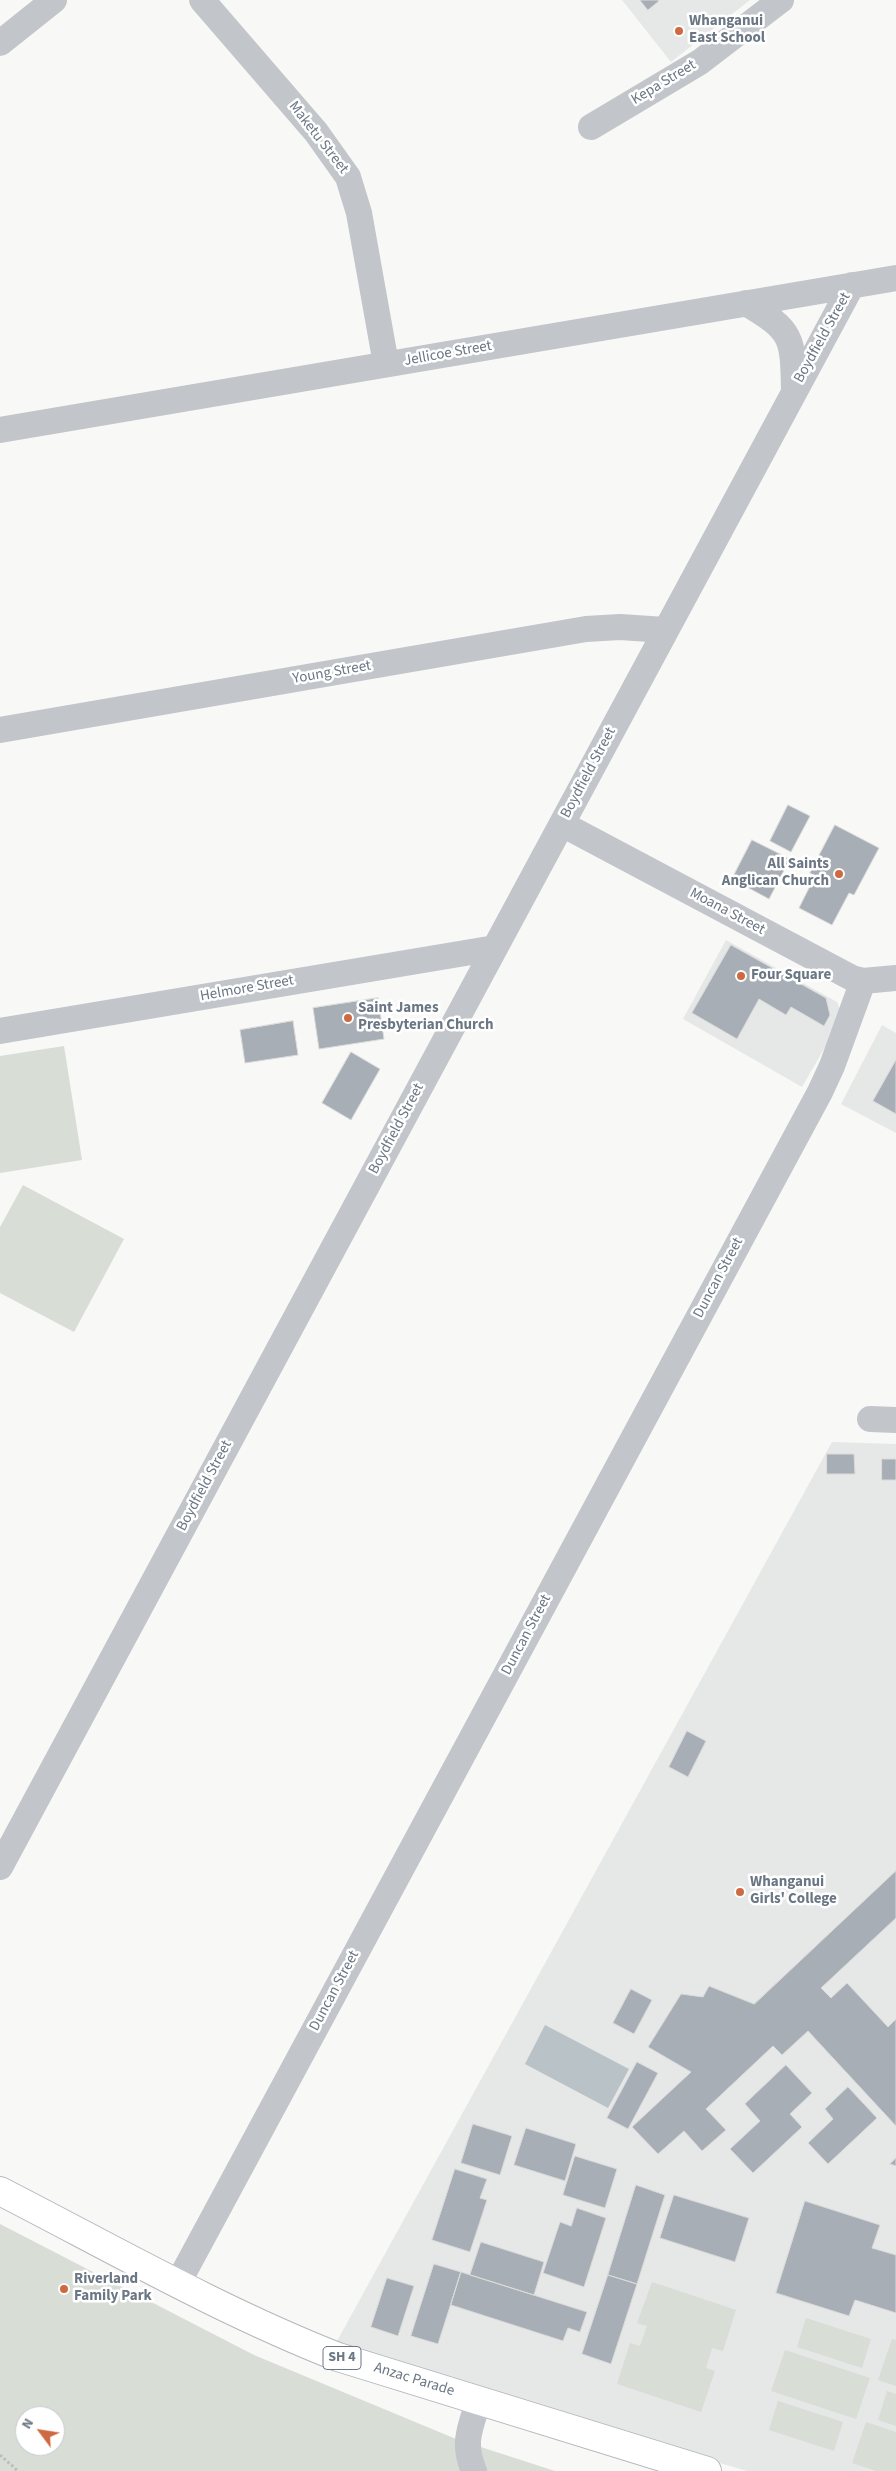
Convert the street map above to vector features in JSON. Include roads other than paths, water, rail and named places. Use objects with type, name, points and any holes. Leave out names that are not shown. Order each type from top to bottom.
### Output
[{"type":"main road","name":"Anzac Parade","points":[[0,2191],[259,2324],[329,2353],[707,2471]]},
{"type":"street","points":[[0,43],[54,0]]},
{"type":"street","name":"Maketu Street","points":[[202,0],[316,132],[348,177],[359,212],[386,364]]},
{"type":"street","name":"Kepa Street","points":[[592,127],[700,62],[781,0]]},
{"type":"street","name":"Jellicoe Street","points":[[0,430],[896,278]]},
{"type":"street","name":"Boydfield Street","points":[[0,1867],[852,285]]},
{"type":"street","name":"Boydfield Street","points":[[746,303],[778,324],[786,334],[792,348],[794,391]]},
{"type":"street","name":"Young Street","points":[[0,730],[586,629],[620,627],[666,630]]},
{"type":"street","name":"Moana Street","points":[[562,824],[852,978],[863,981],[896,978]]},
{"type":"street","name":"Helmore Street","points":[[0,1031],[494,948]]},
{"type":"street","name":"Duncan Street","points":[[178,2283],[820,1092],[832,1066],[863,981]]},
{"type":"street","points":[[870,1420],[896,1420]]},
{"type":"street","points":[[474,2471],[467,2455],[467,2435],[479,2400]]},
{"type":"place","name":"Whanganui East School","points":[[679,31]]},
{"type":"place","name":"All Saints Anglican Church","points":[[839,874]]},
{"type":"place","name":"Four Square","points":[[741,976]]},
{"type":"place","name":"Saint James Presbyterian Church","points":[[348,1018]]},
{"type":"place","name":"Whanganui Girls' College","points":[[740,1892]]},
{"type":"place","name":"Riverland Family Park","points":[[64,2289]]}]
